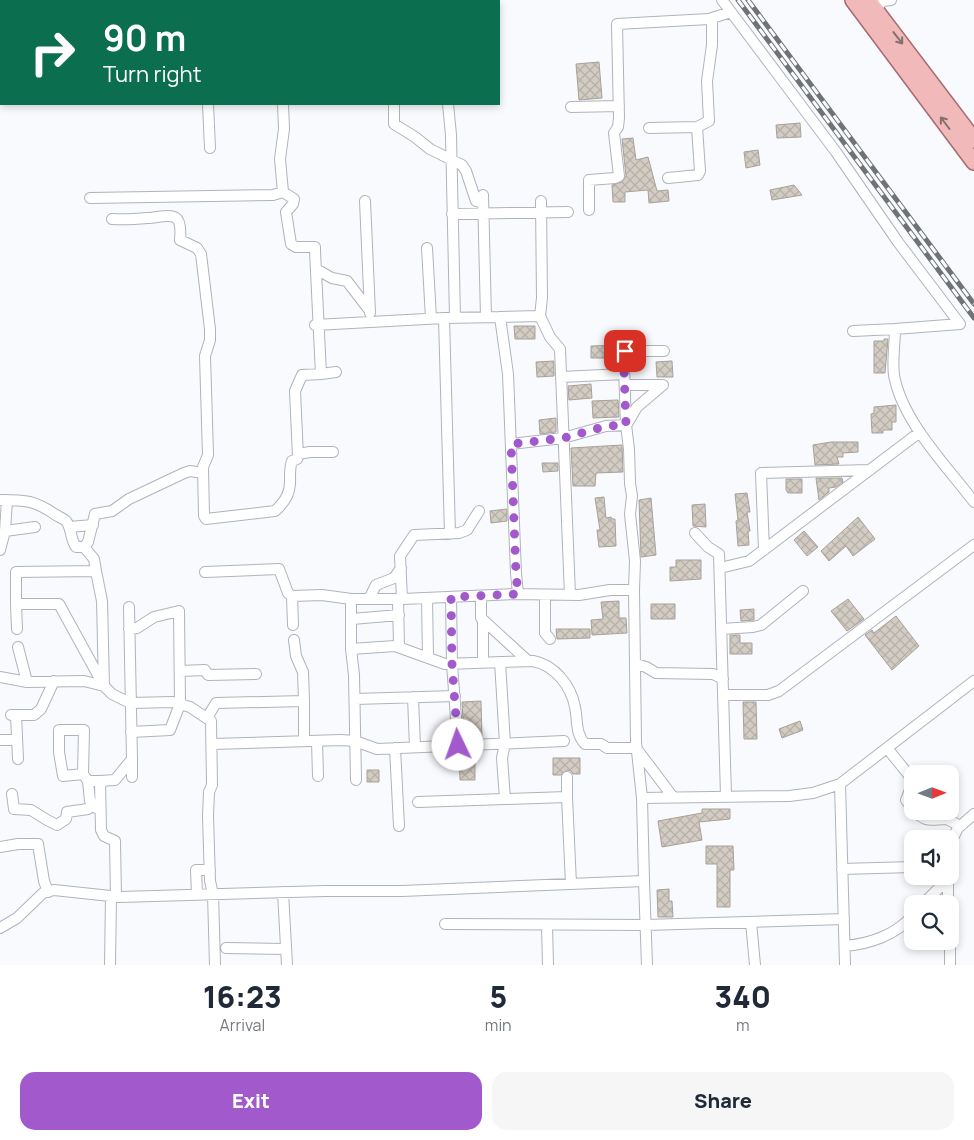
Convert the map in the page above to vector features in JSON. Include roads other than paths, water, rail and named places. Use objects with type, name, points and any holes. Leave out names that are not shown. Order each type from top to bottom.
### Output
[{"type":"main road","points":[[853,0],[974,162]]},
{"type":"main road","points":[[871,5],[974,140]]},
{"type":"street","points":[[722,0],[836,152],[937,296],[960,324],[853,331]]},
{"type":"street","points":[[871,5],[891,0]]},
{"type":"street","points":[[589,210],[589,180],[619,176],[614,133],[618,127],[619,106],[617,24],[712,19],[731,12]]},
{"type":"street","points":[[649,128],[697,127],[709,121],[708,81],[712,45],[712,19]]},
{"type":"street","points":[[208,105],[210,148]]},
{"type":"street","points":[[283,105],[284,129],[280,159],[283,192]]},
{"type":"street","points":[[386,105],[394,124],[430,149],[462,165],[476,201],[483,204],[541,213],[568,212]]},
{"type":"street","points":[[394,105],[394,120]]},
{"type":"street","points":[[446,105],[451,159],[455,318]]},
{"type":"street","points":[[571,107],[619,106]]},
{"type":"street","points":[[668,178],[698,175],[700,171],[700,158],[697,127]]},
{"type":"street","points":[[90,198],[273,195],[283,192],[294,198],[293,204],[286,212],[291,244],[296,247],[314,247],[321,374]]},
{"type":"street","points":[[365,200],[371,317]]},
{"type":"street","points":[[541,201],[542,298],[540,316],[550,337],[560,349],[570,595]]},
{"type":"street","points":[[452,214],[483,204]]},
{"type":"street","points":[[483,204],[486,317]]},
{"type":"street","points":[[112,219],[172,216],[178,219],[181,225],[180,240],[197,248],[201,254],[210,329],[210,340],[205,356],[208,455],[203,467],[203,473],[204,516],[206,519],[275,511],[286,499],[291,487],[290,465],[292,461],[297,459],[298,454],[295,391],[302,375],[336,372]]},
{"type":"street","points":[[427,248],[431,318]]},
{"type":"street","points":[[316,269],[332,278],[347,280],[371,317]]},
{"type":"street","points":[[317,325],[371,317],[540,316]]},
{"type":"street","points":[[500,317],[508,374],[518,594]]},
{"type":"street","points":[[444,318],[450,534]]},
{"type":"street","points":[[895,329],[894,373],[900,396],[920,432],[974,502]]},
{"type":"street","points":[[648,965],[645,925],[642,798],[636,748],[635,561],[630,514],[632,496],[624,374],[625,351],[664,352]]},
{"type":"street","points":[[561,377],[624,374]]},
{"type":"street","points":[[625,385],[663,385],[637,407],[626,425]]},
{"type":"street","points":[[511,444],[564,438],[606,426],[626,425]]},
{"type":"street","points":[[720,568],[749,561],[920,432]]},
{"type":"street","points":[[298,454],[333,452]]},
{"type":"street","points":[[764,550],[761,473],[869,470]]},
{"type":"street","points":[[84,547],[88,542],[94,514],[112,511],[129,499],[184,473],[190,471],[203,473]]},
{"type":"street","points":[[0,550],[5,531],[4,500],[29,500],[43,505],[66,520],[72,542],[76,547],[84,547]]},
{"type":"street","points":[[399,647],[400,556],[414,535],[459,533],[467,530],[479,511]]},
{"type":"street","points":[[69,527],[93,525]]},
{"type":"street","points":[[5,531],[35,527]]},
{"type":"street","points":[[695,534],[708,548],[719,554],[726,796]]},
{"type":"street","points":[[723,695],[768,695],[779,691],[974,546]]},
{"type":"street","points":[[84,547],[94,559],[102,601],[104,686]]},
{"type":"street","points":[[369,599],[376,585],[394,578],[401,568]]},
{"type":"street","points":[[205,572],[278,569],[288,593],[292,596],[322,595],[351,599],[518,594],[570,595],[610,590],[634,590]]},
{"type":"street","points":[[17,629],[16,572],[96,571]]},
{"type":"street","points":[[722,629],[761,625],[803,592]]},
{"type":"street","points":[[545,595],[545,633],[550,639]]},
{"type":"street","points":[[292,596],[292,625]]},
{"type":"street","points":[[481,596],[483,663]]},
{"type":"street","points":[[451,597],[452,664],[458,745]]},
{"type":"street","points":[[427,598],[428,657]]},
{"type":"street","points":[[351,599],[356,780]]},
{"type":"street","points":[[16,604],[59,604],[104,686],[112,694],[130,703],[168,702],[180,704],[190,707],[211,721],[212,785],[209,792],[208,816],[210,881],[214,894],[215,965]]},
{"type":"street","points":[[129,607],[132,777]]},
{"type":"street","points":[[129,629],[137,628],[154,617],[179,611],[180,704],[170,730],[131,732]]},
{"type":"street","points":[[352,618],[398,615]]},
{"type":"street","points":[[483,620],[528,661]]},
{"type":"street","points":[[294,640],[296,656],[303,672],[304,741]]},
{"type":"street","points":[[351,650],[395,646],[444,664],[528,661],[543,663],[565,680],[575,706],[578,737],[584,744],[600,744],[607,748],[636,748]]},
{"type":"street","points":[[18,647],[27,682]]},
{"type":"street","points":[[500,662],[503,687],[505,743],[502,758],[505,799]]},
{"type":"street","points":[[636,664],[656,673]]},
{"type":"street","points":[[180,671],[205,670],[208,675],[256,674]]},
{"type":"street","points":[[636,682],[656,673],[713,674],[723,679]]},
{"type":"street","points":[[0,677],[27,682],[84,680],[104,686]]},
{"type":"street","points":[[18,759],[14,715],[34,715],[41,709],[54,681]]},
{"type":"street","points":[[642,798],[789,796],[813,793],[840,784],[974,681]]},
{"type":"street","points":[[413,696],[415,747]]},
{"type":"street","points":[[355,699],[455,696]]},
{"type":"street","points":[[207,718],[216,703],[304,701]]},
{"type":"street","points":[[101,815],[90,801],[86,778],[84,730],[59,730],[59,752],[63,776],[86,778],[100,781],[114,780],[132,759]]},
{"type":"street","points":[[0,740],[17,740]]},
{"type":"street","points":[[317,741],[318,776]]},
{"type":"street","points":[[212,744],[354,741],[377,749],[564,741]]},
{"type":"street","points":[[395,748],[398,826]]},
{"type":"street","points":[[636,748],[673,797]]},
{"type":"street","points":[[887,748],[904,769]]},
{"type":"street","points":[[567,777],[572,884]]},
{"type":"street","points":[[100,781],[102,830],[104,836],[114,841],[114,896],[110,965]]},
{"type":"street","points":[[840,784],[845,965]]},
{"type":"street","points":[[12,794],[14,809],[31,810],[57,825],[66,819],[67,812],[88,809],[92,804]]},
{"type":"street","points":[[418,802],[567,797]]},
{"type":"street","points":[[958,830],[974,814]]},
{"type":"street","points":[[925,820],[942,820]]},
{"type":"street","points":[[949,820],[960,826]]},
{"type":"street","points":[[0,847],[18,844],[38,844],[44,881],[48,892]]},
{"type":"street","points":[[842,869],[904,867]]},
{"type":"street","points":[[197,894],[196,870],[210,870]]},
{"type":"street","points":[[0,928],[17,918],[43,893],[54,890],[114,896],[402,891],[644,880]]},
{"type":"street","points":[[932,895],[941,885]]},
{"type":"street","points":[[283,892],[287,965]]},
{"type":"street","points":[[445,924],[645,925],[844,919]]},
{"type":"street","points":[[751,922],[755,965]]},
{"type":"street","points":[[845,946],[862,945],[897,929],[904,923]]},
{"type":"street","points":[[547,925],[548,965]]},
{"type":"street","points":[[226,948],[286,949]]},
{"type":"street","points":[[950,950],[950,965]]},
{"type":"railway","points":[[738,0],[974,318]]},
{"type":"railway","points":[[748,0],[974,304]]}]
